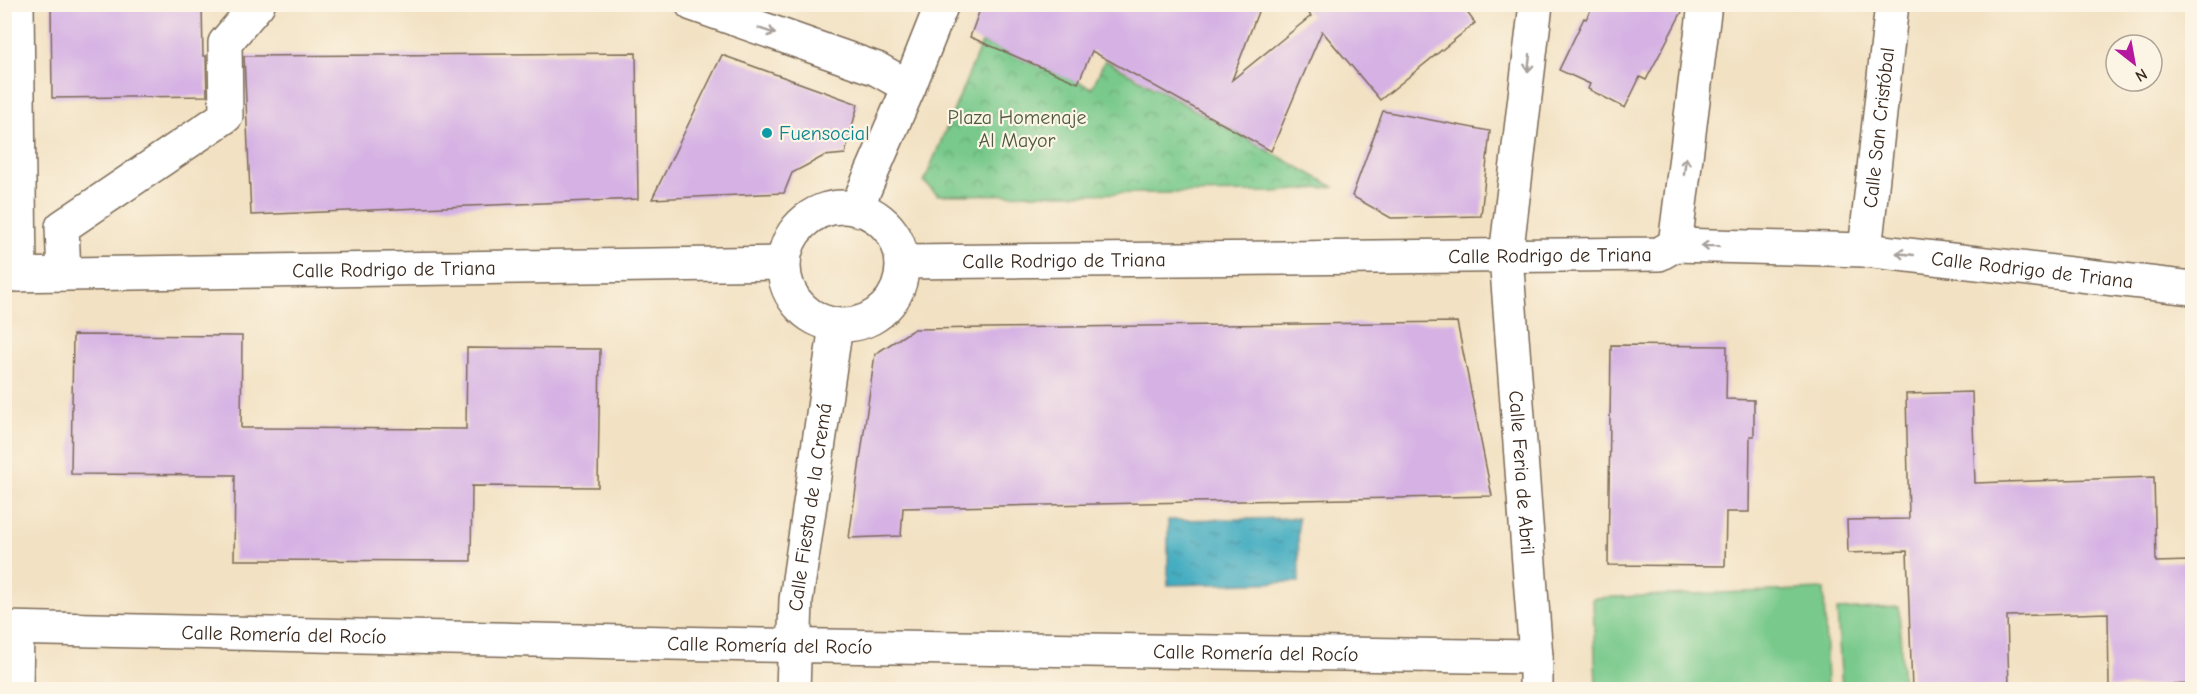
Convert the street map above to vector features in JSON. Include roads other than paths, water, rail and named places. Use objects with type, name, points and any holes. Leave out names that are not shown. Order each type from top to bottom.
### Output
[{"type":"street","points":[[12,275],[17,4]]},
{"type":"street","points":[[64,274],[63,227],[225,116],[225,43],[258,4]]},
{"type":"street","points":[[692,4],[877,69],[909,87]]},
{"type":"street","points":[[856,209],[942,4]]},
{"type":"street","name":"Calle Feria de Abril","points":[[1536,4],[1506,256],[1536,657],[1536,690]]},
{"type":"street","points":[[1675,245],[1705,4]]},
{"type":"street","name":"Calle San Cristóbal","points":[[1865,250],[1892,4]]},
{"type":"street","points":[[839,207],[856,209],[874,215],[888,228],[898,244],[902,262],[900,280],[893,296],[882,310],[867,320],[850,325],[836,325],[816,319],[802,309],[791,296],[785,280],[784,263],[787,246],[795,231],[807,219],[823,211],[839,207]]},
{"type":"street","name":"Calle Rodrigo de Triana","points":[[902,262],[1659,254],[1675,245],[1865,250],[2193,288]]},
{"type":"street","name":"Calle Rodrigo de Triana","points":[[12,275],[784,263]]},
{"type":"street","name":"Calle Fiesta de la Cremá","points":[[793,690],[796,600],[836,325]]},
{"type":"street","points":[[11,628],[16,690]]},
{"type":"street","name":"Calle Romería del Rocío","points":[[11,628],[794,645],[1536,657]]},
{"type":"water","points":[[1298,518],[1299,582],[1168,585],[1168,520]]},
{"type":"place","name":"Fuensocial","points":[[767,133]]},
{"type":"park label","name":"Plaza Homenaje Al Mayor","points":[[1017,128]]}]
